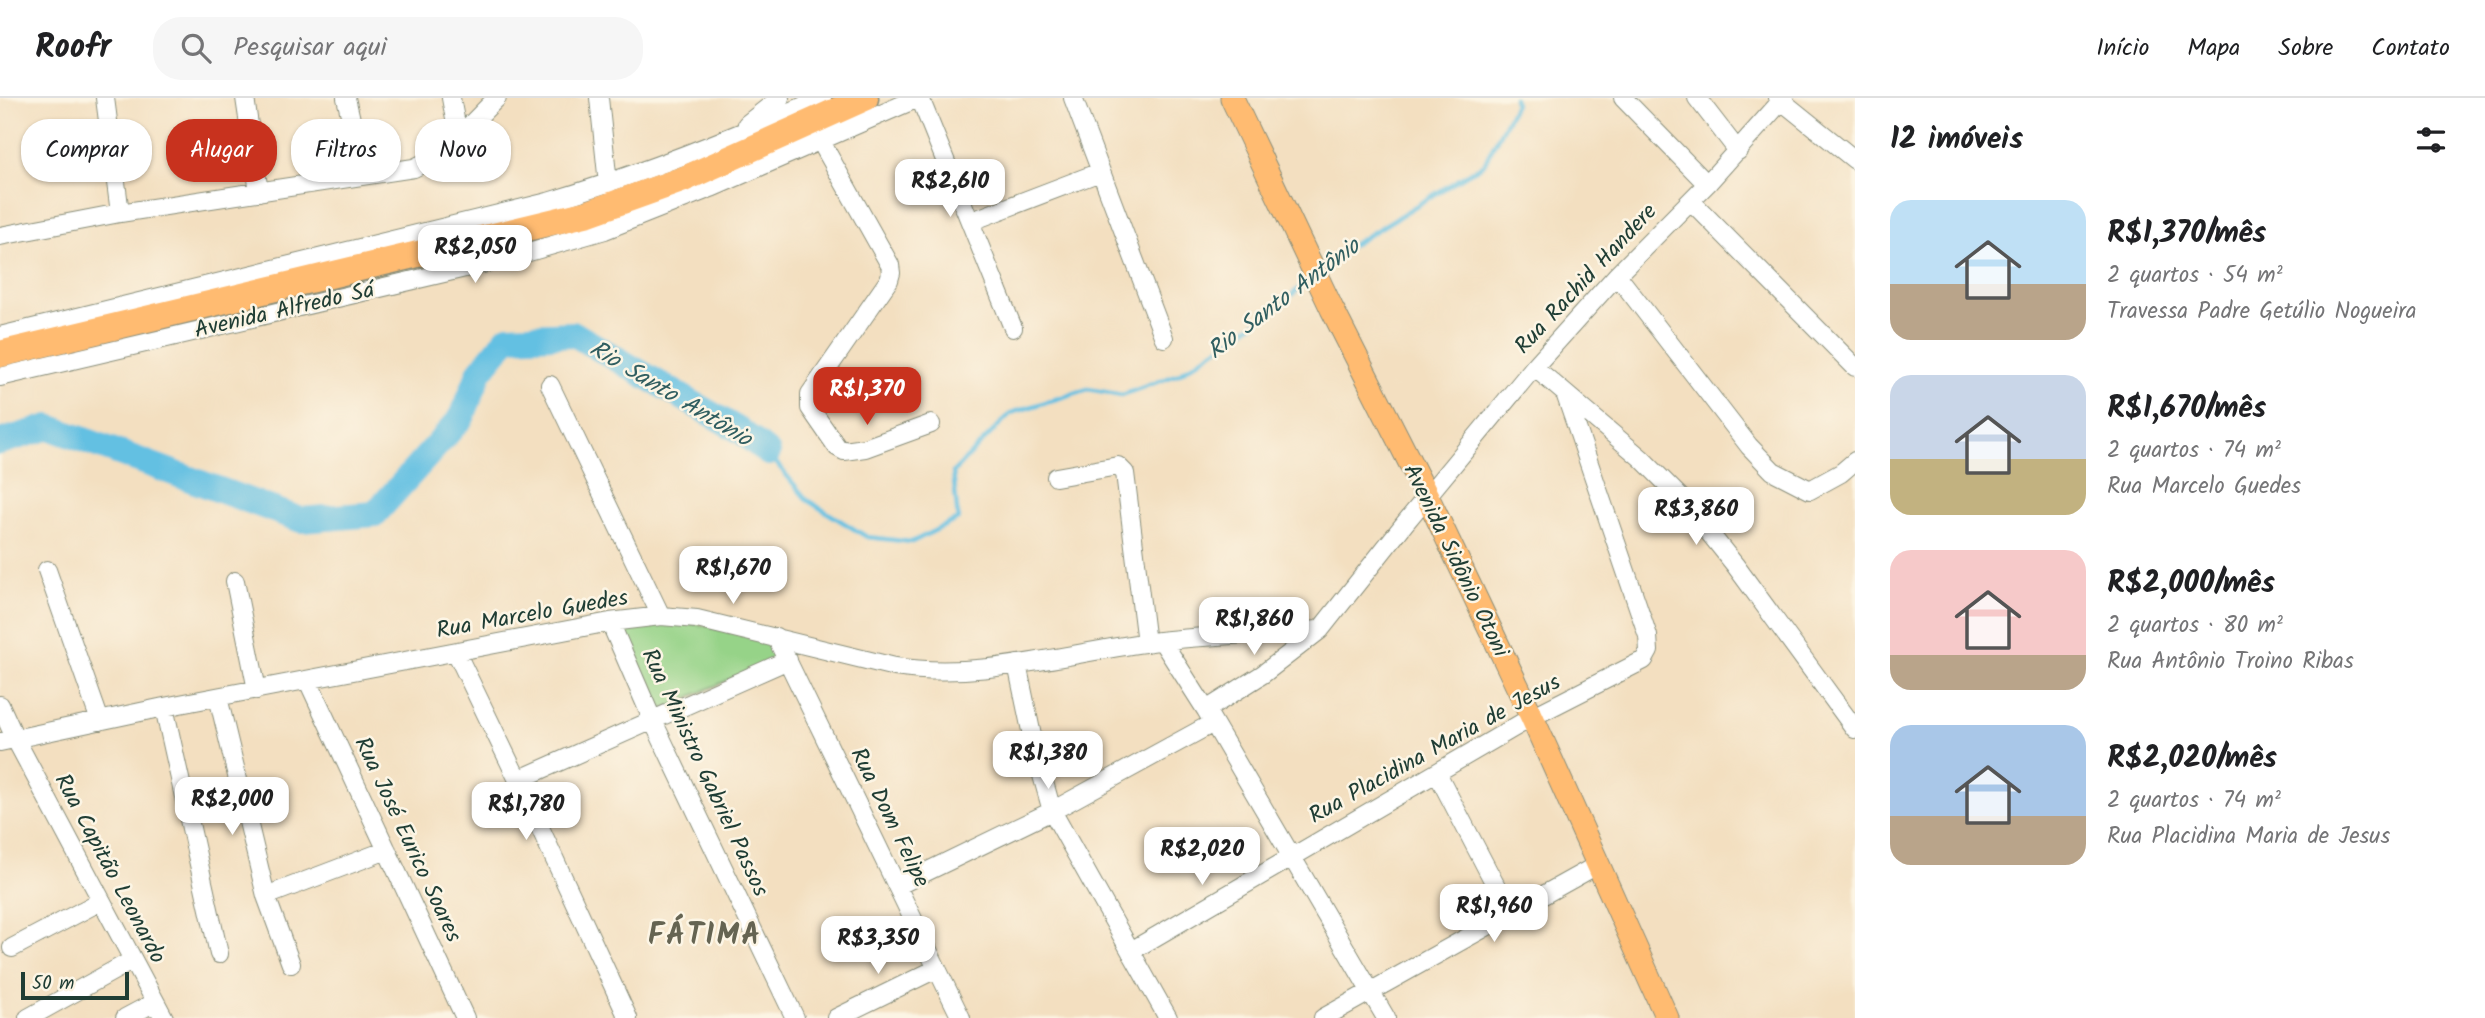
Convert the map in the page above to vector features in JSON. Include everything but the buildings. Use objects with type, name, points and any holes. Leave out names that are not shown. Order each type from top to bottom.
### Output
[{"type":"highway","name":"Avenida Alfredo Sá","points":[[0,354],[589,213],[684,179],[865,98]]},
{"type":"main road","name":"Avenida Sidônio Otoni","points":[[1234,101],[1332,309],[1427,496],[1532,717],[1599,864],[1660,1016]]},
{"type":"street","points":[[105,98],[120,214]]},
{"type":"street","points":[[245,98],[260,191]]},
{"type":"street","points":[[346,98],[351,119]]},
{"type":"street","points":[[451,98],[455,119]]},
{"type":"street","points":[[475,119],[498,98]]},
{"type":"street","points":[[599,98],[608,184]]},
{"type":"street","points":[[724,142],[780,98]]},
{"type":"street","name":"Avenida Alfredo Sá","points":[[0,336],[459,225],[608,184],[724,142],[822,98]]},
{"type":"street","points":[[919,98],[972,221],[1013,328]]},
{"type":"street","name":"Avenida Alfredo Sá","points":[[0,377],[508,258],[605,230],[711,188],[919,98]]},
{"type":"street","points":[[1073,98],[1164,338]]},
{"type":"street","points":[[1623,98],[1707,184]]},
{"type":"street","points":[[1697,98],[1738,150]]},
{"type":"street","points":[[1781,99],[1855,160]]},
{"type":"street","name":"Rua Rachid Handere","points":[[1427,496],[1534,367],[1617,275],[1707,184],[1781,99]]},
{"type":"street","points":[[820,140],[890,265],[891,273],[889,280],[810,394],[810,408],[837,447],[844,451],[865,448],[931,424]]},
{"type":"street","points":[[972,221],[1101,172]]},
{"type":"street","points":[[0,236],[318,182]]},
{"type":"street","points":[[1691,201],[1853,363]]},
{"type":"street","points":[[1617,275],[1749,446],[1773,471],[1810,490],[1842,473],[1855,461]]},
{"type":"street","points":[[1534,367],[1641,458],[1683,500],[1735,565],[1855,729]]},
{"type":"street","points":[[551,385],[661,616]]},
{"type":"street","name":"Rua Placidina Maria de Jesus","points":[[1131,951],[1532,717],[1644,660],[1649,651],[1648,636],[1566,396]]},
{"type":"street","points":[[1056,477],[1118,466],[1125,473],[1154,642],[1210,716],[1386,1018]]},
{"type":"street","points":[[897,886],[1052,811],[1210,716],[1320,630],[1427,496]]},
{"type":"street","points":[[47,570],[100,721]]},
{"type":"street","points":[[235,581],[257,690]]},
{"type":"street","name":"Rua Marcelo Guedes","points":[[8,741],[164,707],[610,622],[661,616],[710,621],[920,671],[953,671],[1017,664],[1154,642],[1320,630]]},
{"type":"street","name":"Rua Ministro Gabriel Passos","points":[[610,622],[652,719],[795,1018]]},
{"type":"street","name":"Rua Dom Felipe","points":[[776,637],[961,1018]]},
{"type":"street","points":[[456,652],[628,1018]]},
{"type":"street","points":[[518,780],[788,660]]},
{"type":"street","points":[[1017,664],[1035,750],[1052,811],[1168,1018]]},
{"type":"street","name":"Rua José Eurico Soares","points":[[308,681],[465,1018]]},
{"type":"street","points":[[218,697],[266,896],[290,964]]},
{"type":"street","name":"Rua Capitão Leonardo","points":[[0,705],[8,741],[101,901],[160,1010]]},
{"type":"street","points":[[164,707],[219,954]]},
{"type":"street","points":[[1437,773],[1510,913]]},
{"type":"street","points":[[266,896],[387,850]]},
{"type":"street","points":[[1323,1018],[1599,864]]},
{"type":"street","points":[[12,948],[101,901]]},
{"type":"street","points":[[28,1018],[133,960]]},
{"type":"street","points":[[836,1018],[936,969]]},
{"type":"street","points":[[125,1018],[160,1010]]},
{"type":"green space","points":[[664,618],[766,637],[776,659],[652,714],[615,627]]},
{"type":"waterway","name":"Rio Santo Antônio","points":[[1320,268],[1328,260],[1484,164],[1515,104],[1514,98]]},
{"type":"waterway","name":"Rio Santo Antônio","points":[[768,453],[807,500],[867,537],[912,542],[958,519],[953,472],[1011,413],[1088,389],[1122,395],[1179,374],[1280,306],[1309,279]]},
{"type":"waterway","name":"Rio Santo Antônio","points":[[0,442],[49,427],[301,520],[375,514],[462,417],[480,371],[508,337],[574,334],[742,432],[768,453]]},
{"type":"district","name":"FÁTIMA","points":[[705,934]]}]
